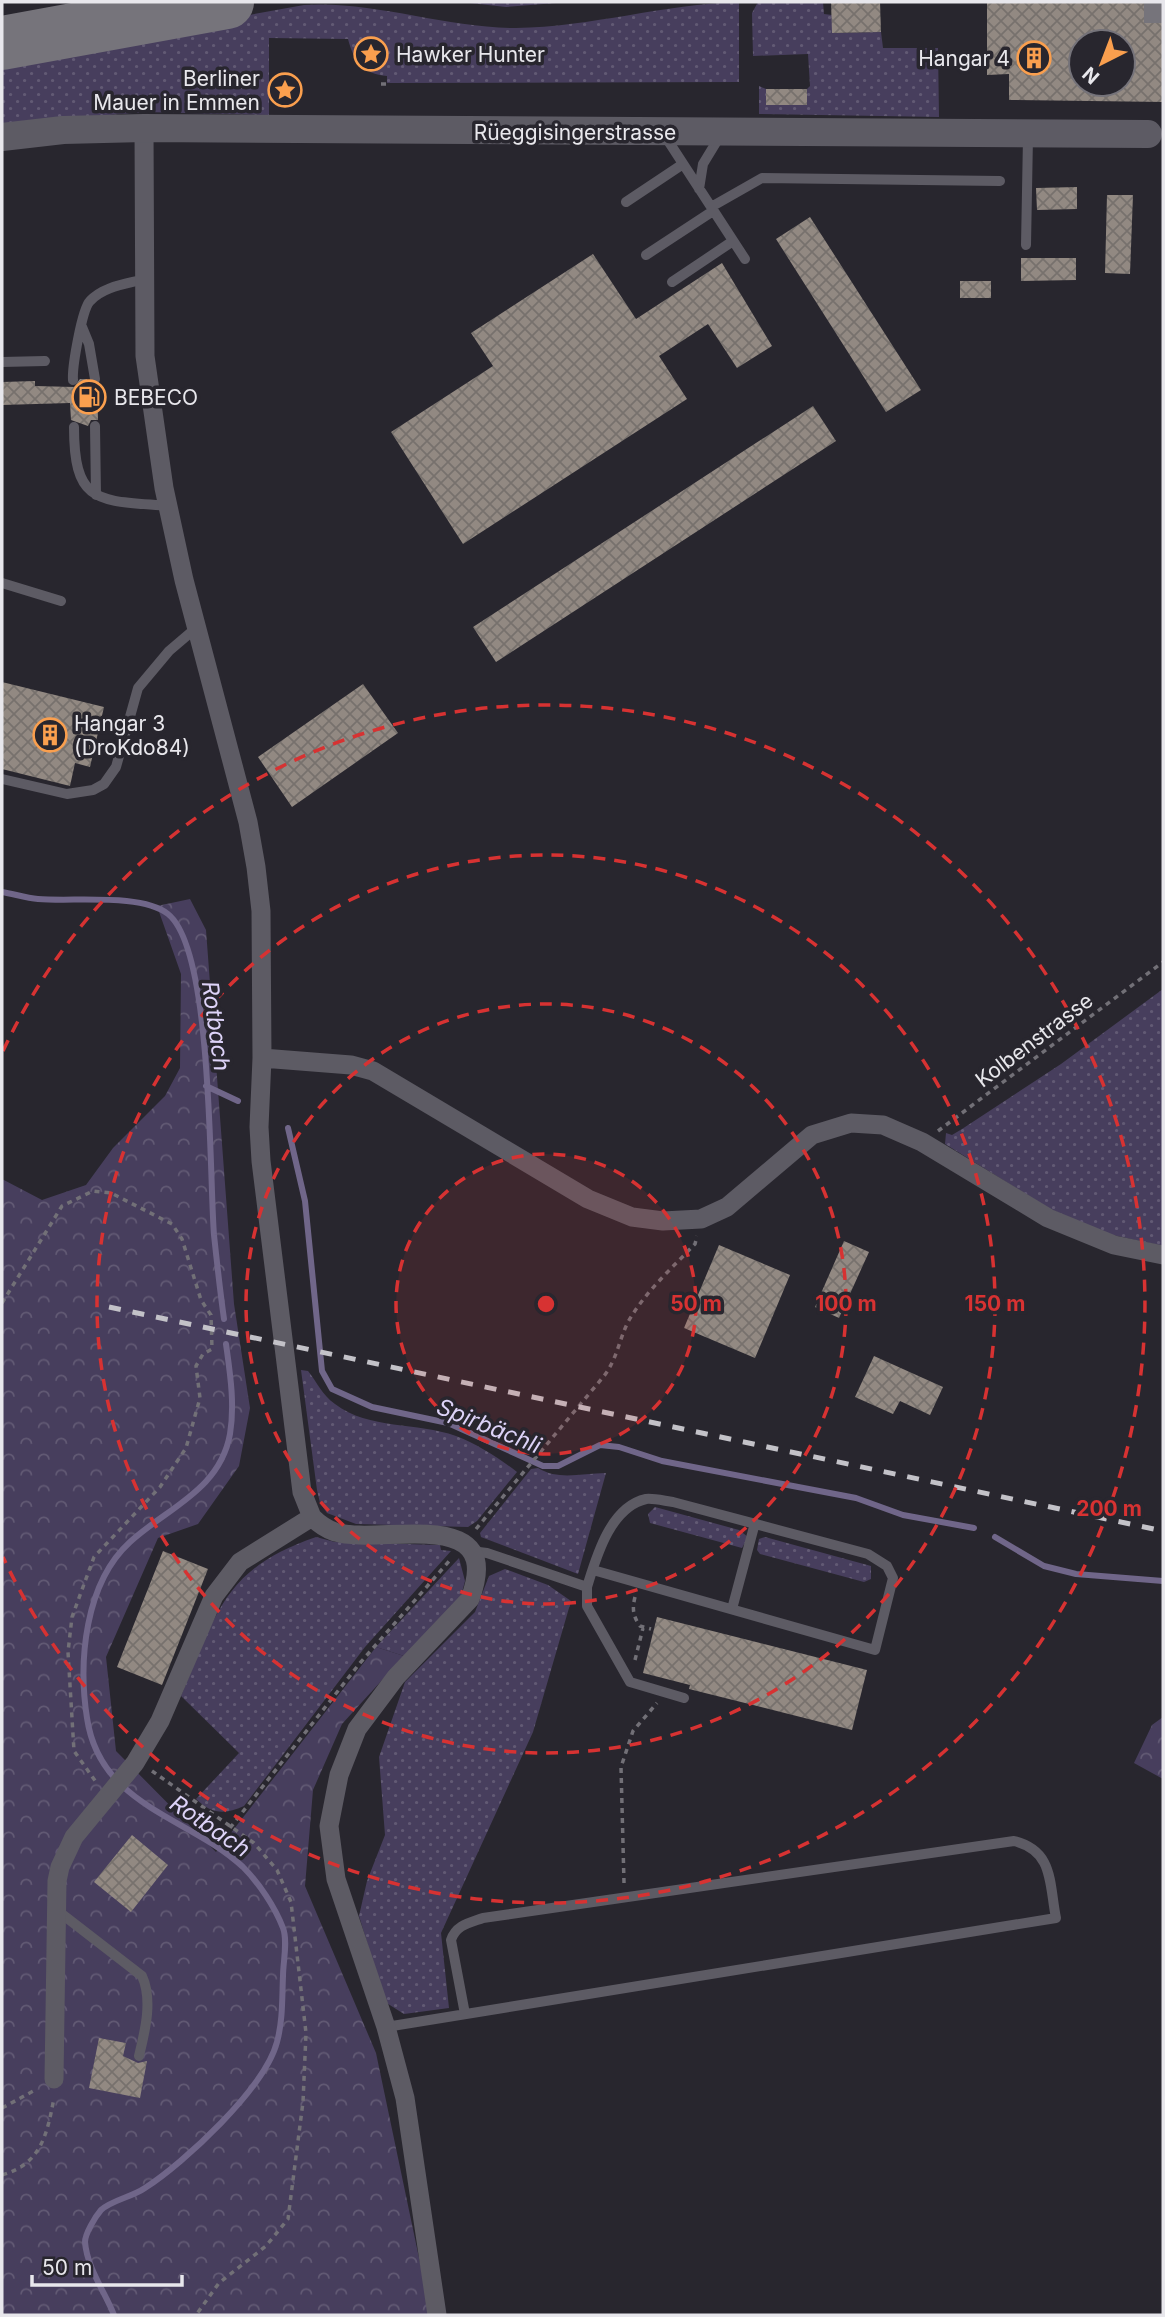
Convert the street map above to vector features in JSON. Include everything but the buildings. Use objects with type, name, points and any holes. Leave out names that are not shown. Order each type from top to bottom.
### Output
[{"type":"main road","name":"Rüeggisingerstrasse","points":[[2,137],[62,130],[144,128],[723,133],[952,128],[1028,133],[1149,134]]},
{"type":"street","points":[[144,128],[145,356],[168,506],[248,822],[256,867],[261,911],[261,1161],[302,1492],[312,1517],[334,1532],[352,1535],[444,1535],[468,1547],[476,1583],[470,1599],[396,1677],[369,1711],[347,1749],[333,1801],[330,1852],[336,1879],[386,2027],[405,2098],[436,2315]]},
{"type":"street","points":[[262,1058],[351,1065],[373,1071],[588,1199],[632,1217],[663,1221],[701,1219],[727,1207],[812,1135],[851,1123],[883,1125],[922,1142],[1048,1218],[1114,1245],[1163,1255]]},
{"type":"street","points":[[54,2079],[57,1881],[66,1851],[106,1795],[136,1761],[160,1721],[214,1596],[240,1562],[312,1517]]},
{"type":"lane","points":[[662,132],[745,259]]},
{"type":"lane","points":[[699,188],[703,164],[723,133]]},
{"type":"lane","points":[[1026,245],[1028,133]]},
{"type":"lane","points":[[626,202],[683,164]]},
{"type":"lane","points":[[646,255],[762,178],[1000,181]]},
{"type":"lane","points":[[672,282],[733,241]]},
{"type":"lane","points":[[73,380],[88,302],[105,290],[145,279]]},
{"type":"lane","points":[[82,326],[89,344],[94,379]]},
{"type":"lane","points":[[2,362],[45,361]]},
{"type":"lane","points":[[95,426],[96,495]]},
{"type":"lane","points":[[74,427],[75,468],[82,484],[96,495],[110,501],[168,506]]},
{"type":"lane","points":[[2,583],[61,601]]},
{"type":"lane","points":[[2,779],[67,794],[93,790],[104,784],[116,767],[138,688],[169,651],[197,628]]},
{"type":"lane","points":[[593,1570],[875,1650],[893,1578],[887,1566],[868,1554],[673,1502],[646,1499],[624,1511],[598,1549],[587,1587],[587,1606],[630,1682],[684,1698]]},
{"type":"lane","points":[[732,1609],[755,1523]]},
{"type":"lane","points":[[468,1547],[587,1587]]},
{"type":"lane","points":[[386,2027],[1056,1918],[1045,1859],[1028,1845],[1014,1841],[483,1918],[454,1931],[451,1940],[465,2014]]},
{"type":"lane","points":[[58,1911],[142,1976],[147,1999],[146,2026],[139,2056]]},
{"type":"path","points":[[381,84],[387,84]]},
{"type":"path","name":"Kolbenstrasse","points":[[922,1142],[1163,962]]},
{"type":"path","points":[[2,1303],[62,1206],[93,1192],[111,1193],[173,1224],[182,1239],[201,1300],[211,1315],[212,1349],[204,1354],[196,1366],[200,1398],[186,1448],[160,1487],[94,1557],[72,1617],[68,1652],[74,1751],[106,1795]]},
{"type":"path","points":[[230,1828],[360,1663],[468,1547],[524,1471],[614,1362],[627,1324],[643,1298],[695,1244],[701,1219]]},
{"type":"path","points":[[639,1583],[632,1608],[636,1620],[643,1628],[652,1629]]},
{"type":"path","points":[[637,1654],[643,1628]]},
{"type":"path","points":[[624,1897],[621,1767],[633,1731],[656,1709],[661,1691]]},
{"type":"path","points":[[136,1761],[266,1855],[277,1870],[291,1902],[306,2033],[303,2102],[288,2219],[266,2246],[219,2283],[196,2315]]},
{"type":"path","points":[[2,2108],[54,2079]]},
{"type":"path","points":[[2,2175],[22,2169],[46,2138],[54,2079]]},
{"type":"green space","points":[[461,2],[569,2],[506,7]]},
{"type":"green space","points":[[739,2],[739,82],[387,83],[387,76],[372,73],[361,65],[353,54],[348,39],[269,38],[269,115],[145,112],[2,124],[2,60],[304,5],[355,6],[463,24],[516,28],[572,24],[683,7]]},
{"type":"green space","points":[[758,2],[823,2],[824,14],[832,15],[832,33],[881,32],[883,48],[938,48],[939,117],[759,114],[759,86],[766,89],[766,105],[807,104],[807,89],[810,86],[808,54],[753,56],[752,13]]},
{"type":"green space","points":[[190,899],[206,930],[234,1304],[250,1408],[239,1466],[198,1524],[158,1538],[106,1657],[116,1751],[216,1852],[376,1647],[404,1656],[342,1724],[313,1790],[305,1886],[376,2053],[431,2315],[2,2315],[2,1179],[42,1200],[86,1185],[113,1148],[165,1096],[180,1068],[181,974],[157,906]]},
{"type":"green space","points":[[1163,989],[1163,1246],[1108,1234],[1050,1209],[945,1144],[946,1133],[952,1135],[1061,1064]]},
{"type":"green space","points":[[301,1370],[308,1371],[327,1397],[348,1412],[378,1422],[456,1436],[488,1452],[517,1472],[477,1521],[468,1527],[356,1524],[327,1513],[320,1503],[317,1490]]},
{"type":"green space","points":[[538,1468],[562,1475],[606,1473],[578,1574],[481,1537],[480,1533],[531,1469]]},
{"type":"green space","points":[[655,1507],[739,1530],[748,1537],[742,1548],[650,1523],[648,1514]]},
{"type":"green space","points":[[316,1537],[335,1542],[440,1545],[441,1550],[451,1551],[365,1647],[244,1806],[224,1812],[207,1808],[196,1799],[239,1753],[181,1696],[215,1618],[242,1579],[285,1550]]},
{"type":"green space","points":[[765,1537],[871,1566],[871,1579],[864,1582],[760,1554],[757,1550],[759,1539]]},
{"type":"green space","points":[[459,1558],[465,1581],[461,1596],[404,1656],[376,1647]]},
{"type":"green space","points":[[505,1569],[548,1585],[571,1601],[533,1732],[441,1933],[449,2008],[404,2014],[385,2002],[359,1916],[367,1881],[385,1835],[379,1757],[405,1682],[475,1612],[489,1576]]},
{"type":"green space","points":[[1163,1717],[1163,1779],[1134,1763],[1152,1725]]},
{"type":"waterway","name":"Rotbach","points":[[2,892],[38,899],[141,903],[168,914],[183,936],[193,970],[201,1015],[206,1064],[214,1235],[224,1319]]},
{"type":"waterway","points":[[206,1086],[238,1101]]},
{"type":"waterway","name":"Spirbächli","points":[[288,1128],[305,1201],[322,1371],[332,1389],[372,1407],[448,1423],[543,1466],[558,1466],[600,1445],[619,1447],[662,1461],[856,1498],[903,1515],[974,1528]]},
{"type":"waterway","name":"Rotbach","points":[[114,2315],[86,2252],[85,2239],[88,2230],[101,2210],[140,2191],[161,2176],[201,2143],[240,2102],[269,2060],[277,2042],[282,2009],[285,1939],[283,1928],[271,1904],[243,1867],[222,1850],[150,1807],[128,1791],[109,1772],[95,1748],[84,1696],[88,1624],[103,1579],[130,1542],[204,1484],[224,1453],[230,1434],[232,1411],[226,1344]]},
{"type":"waterway","name":"Spirbächli","points":[[995,1537],[1044,1566],[1076,1574],[1163,1581]]},
{"type":"taxiway","points":[[2,43],[227,2]]},
{"type":"taxiway","points":[[1159,18],[1160,2]]},
{"type":"railway","points":[[109,1307],[1163,1531]]},
{"type":"place","name":"Hawker Hunter","points":[[371,54]]},
{"type":"place","name":"Hangar 4","points":[[1034,58]]},
{"type":"place","name":"Berliner Mauer in Emmen","points":[[285,90]]},
{"type":"place","name":"BEBECO","points":[[89,397]]},
{"type":"place","name":"Hangar 3 (DroKdo84)","points":[[50,735]]}]
